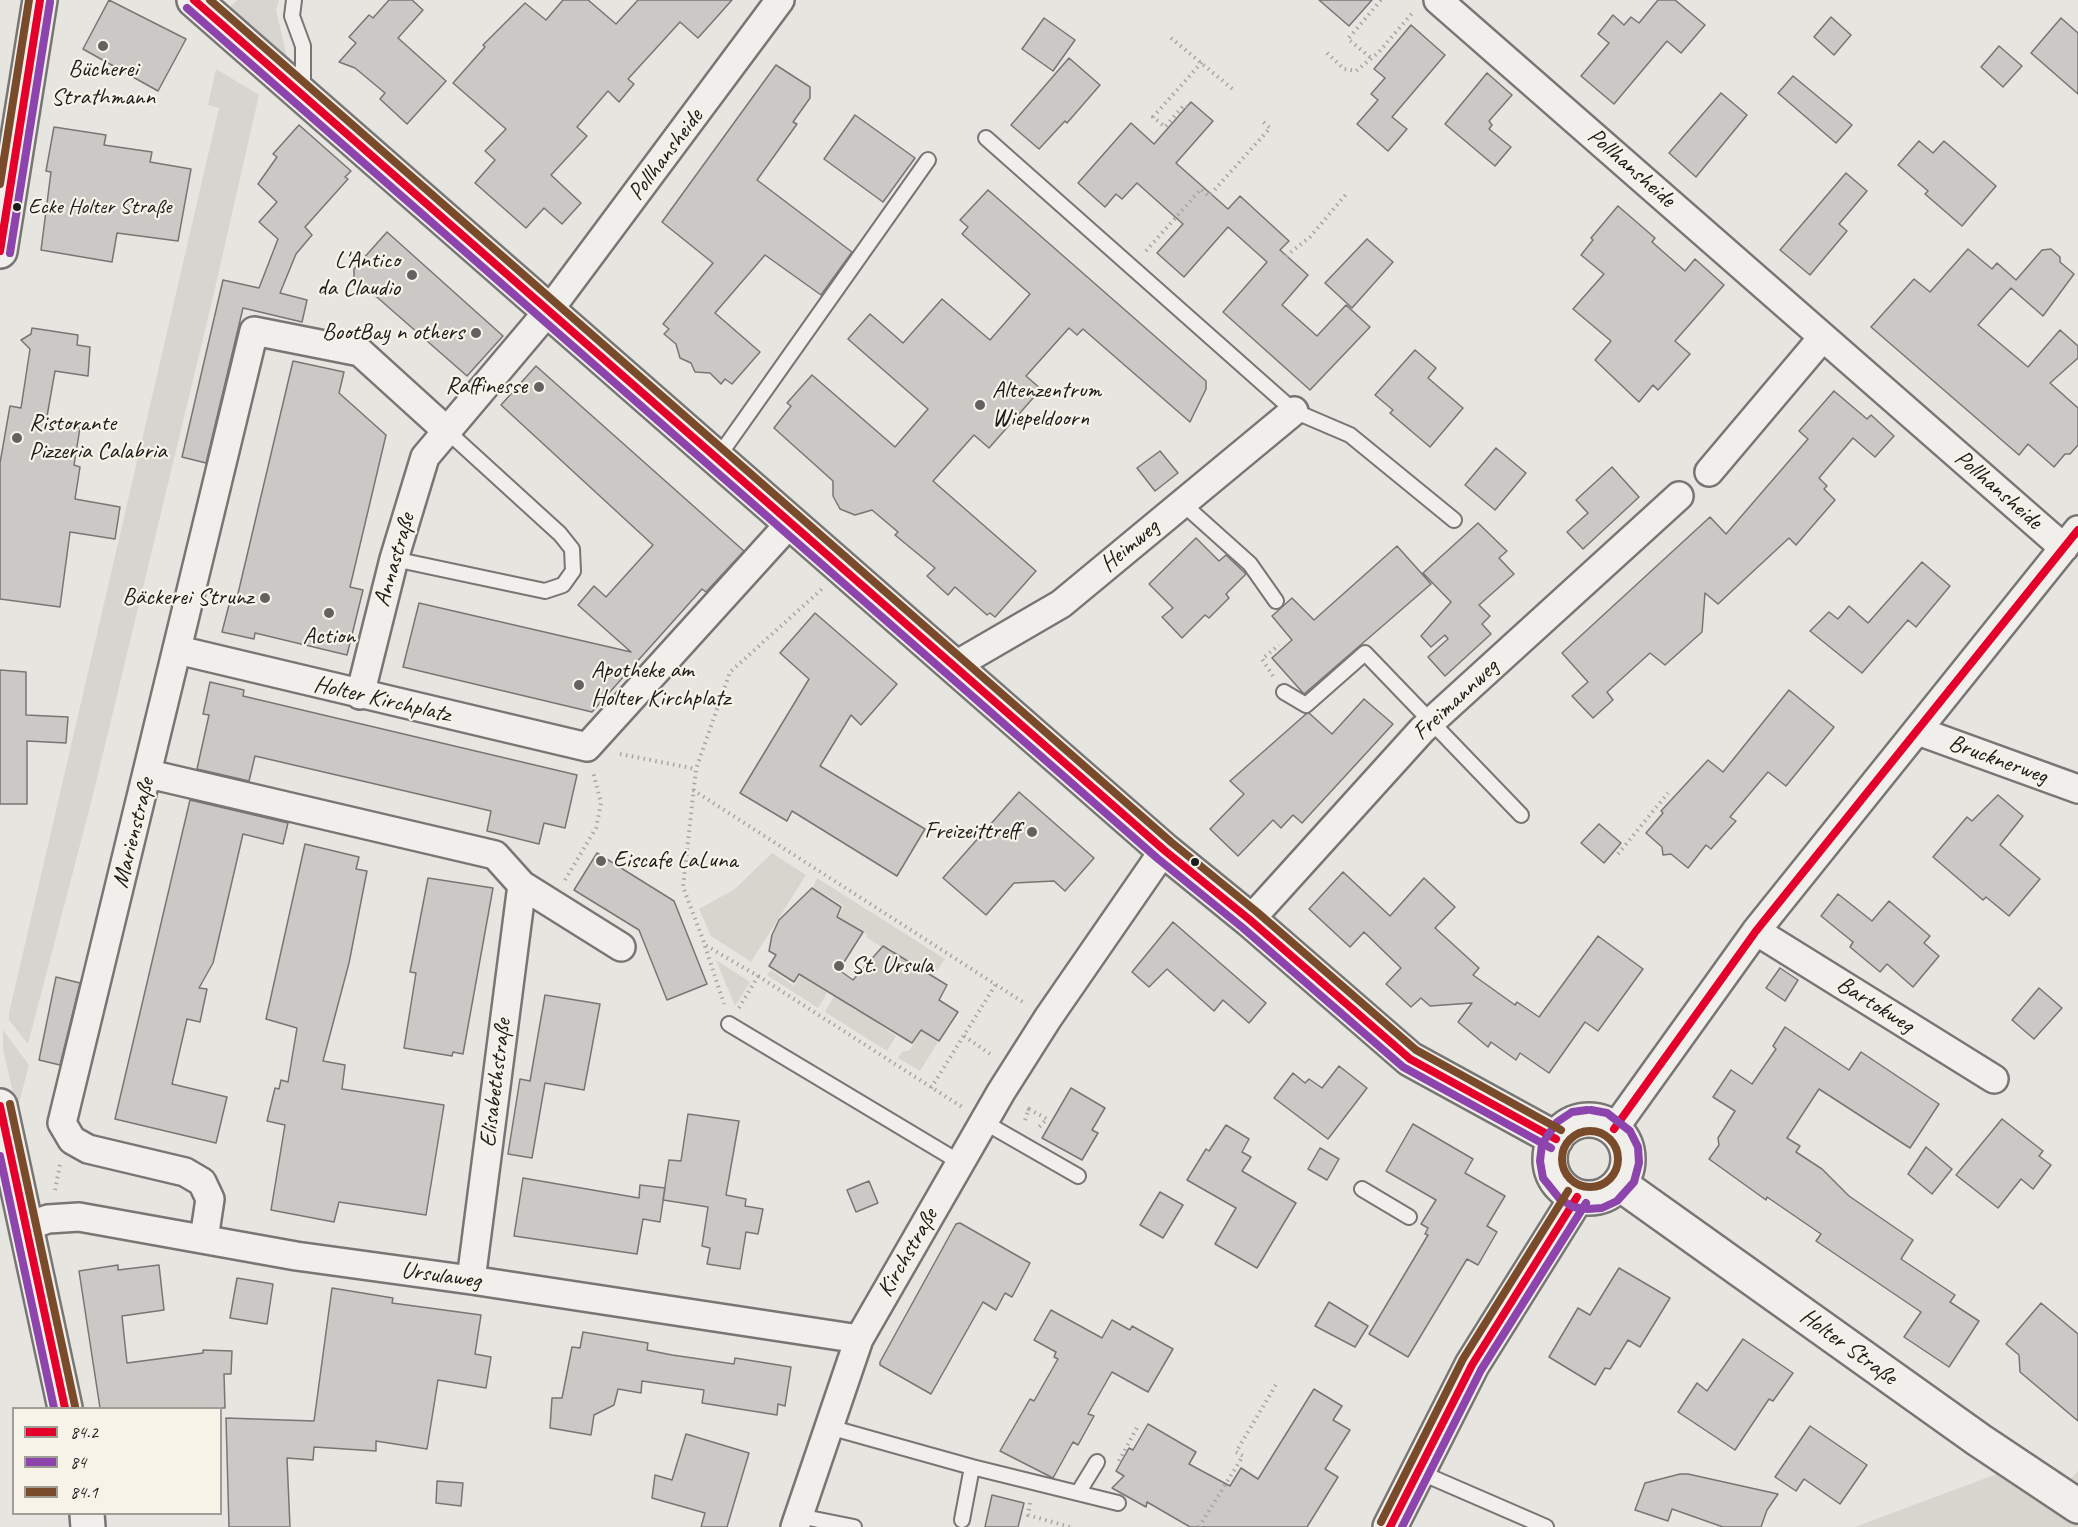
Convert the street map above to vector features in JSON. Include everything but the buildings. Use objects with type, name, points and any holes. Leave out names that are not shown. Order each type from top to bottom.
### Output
[{"type":"street","points":[[0,251],[40,0]]},
{"type":"street","points":[[194,0],[550,309],[1164,850],[1250,920],[1410,1059],[1556,1139]]},
{"type":"street","name":"Pollhansheide","points":[[550,309],[780,0]]},
{"type":"street","name":"Pollhansheide","points":[[1427,4],[1823,337],[2071,539]]},
{"type":"street","name":"Annastraße","points":[[360,695],[394,559],[425,457],[550,309]]},
{"type":"street","name":"Marienstraße","points":[[72,1140],[62,1123],[149,774],[254,331],[360,352],[447,431]]},
{"type":"street","points":[[1709,472],[1823,337]]},
{"type":"street","name":"Heimweg","points":[[956,665],[1061,604],[1294,411]]},
{"type":"street","name":"Freimannweg","points":[[1250,920],[1431,722],[1679,496]]},
{"type":"street","points":[[587,747],[791,522]]},
{"type":"street","points":[[1614,1129],[1756,931],[1918,731],[1980,649],[2071,539]]},
{"type":"street","name":"Holter Kirchplatz","points":[[178,651],[587,747]]},
{"type":"street","name":"Brucknerweg","points":[[1918,731],[2078,789]]},
{"type":"street","points":[[149,774],[495,855],[522,885],[621,947]]},
{"type":"street","name":"Kirchstraße","points":[[797,1522],[858,1339],[1001,1092],[1048,1018],[1164,850]]},
{"type":"street","name":"Elisabethstraße","points":[[471,1280],[522,885]]},
{"type":"street","name":"Bartokweg","points":[[1756,931],[1994,1079]]},
{"type":"street","points":[[0,1106],[37,1223],[65,1407]]},
{"type":"street","points":[[1576,1122],[1602,1122],[1614,1129],[1628,1150],[1629,1163],[1620,1184],[1610,1193],[1599,1198],[1577,1197],[1558,1183],[1552,1173],[1550,1161],[1556,1139],[1565,1129],[1576,1122]]},
{"type":"street","points":[[72,1140],[88,1149],[184,1172],[202,1182],[210,1199],[204,1239]]},
{"type":"street","name":"Holter Straße","points":[[1620,1184],[1979,1440],[2078,1506]]},
{"type":"street","points":[[1390,1527],[1472,1365],[1577,1197]]},
{"type":"street","name":"Ursulaweg","points":[[37,1223],[79,1217],[296,1256],[471,1280],[858,1339]]},
{"type":"lane","points":[[294,0],[292,16],[303,46],[303,93]]},
{"type":"lane","points":[[986,138],[1294,411],[1350,435],[1454,520]]},
{"type":"lane","points":[[718,457],[928,160]]},
{"type":"lane","points":[[394,559],[545,591],[563,585],[573,571],[572,549],[560,534],[447,431]]},
{"type":"lane","points":[[1182,503],[1250,564],[1276,601]]},
{"type":"lane","points":[[1284,692],[1306,705],[1365,653],[1521,815]]},
{"type":"lane","points":[[729,1024],[961,1163]]},
{"type":"lane","points":[[984,1122],[1078,1176]]},
{"type":"lane","points":[[1362,1189],[1409,1217]]},
{"type":"lane","points":[[829,1427],[972,1467],[1118,1503]]},
{"type":"lane","points":[[1078,1493],[1097,1462]]},
{"type":"lane","points":[[962,1520],[972,1467]]},
{"type":"lane","points":[[1417,1471],[1546,1527]]},
{"type":"lane","points":[[797,1522],[854,1527]]},
{"type":"path","points":[[1370,57],[1348,39],[1381,0]]},
{"type":"path","points":[[1327,53],[1344,69],[1356,71],[1427,4]]},
{"type":"path","points":[[1171,38],[1235,91]]},
{"type":"path","points":[[1186,107],[1184,105],[1165,126],[1154,117],[1202,62]]},
{"type":"path","points":[[1131,267],[1201,189],[1209,196],[1270,128],[1261,120]]},
{"type":"path","points":[[1286,256],[1310,237],[1348,192]]},
{"type":"path","points":[[721,996],[683,887],[696,770],[730,672],[824,588]]},
{"type":"path","points":[[1279,645],[1262,659],[1284,692]]},
{"type":"path","points":[[550,904],[596,828],[601,803],[587,747],[696,770]]},
{"type":"path","points":[[693,790],[1048,1018]]},
{"type":"path","points":[[1618,854],[1668,793]]},
{"type":"path","points":[[705,945],[758,976],[984,1122]]},
{"type":"path","points":[[729,1024],[758,976]]},
{"type":"path","points":[[931,1088],[996,984]]},
{"type":"path","points":[[1001,1092],[1047,1119],[1040,1127],[1035,1129],[1024,1121],[1029,1109]]},
{"type":"path","points":[[37,1223],[72,1140]]},
{"type":"path","points":[[1199,1527],[1243,1456],[1236,1452],[1277,1383]]},
{"type":"path","points":[[1033,1482],[1028,1515],[1070,1527]]},
{"type":"shaded area","points":[[237,0],[279,0],[276,10],[288,61],[228,9]]},
{"type":"shaded area","points":[[216,69],[259,95],[214,293],[93,795],[28,1044],[9,1020],[9,1013],[219,108],[208,105]]},
{"type":"shaded area","points":[[772,853],[806,875],[751,962],[711,936],[699,909],[735,889]]},
{"type":"shaded area","points":[[817,878],[945,959],[934,975],[916,964],[913,967],[892,954],[894,951],[888,947],[885,949],[866,937],[867,934],[837,919],[844,906],[813,887]]},
{"type":"shaded area","points":[[716,960],[750,982],[735,1006]]},
{"type":"shaded area","points":[[771,970],[794,986],[802,973],[824,987],[822,989],[827,993],[818,1008],[767,975]]},
{"type":"shaded area","points":[[835,994],[856,1011],[858,1009],[879,1022],[878,1024],[896,1036],[887,1051],[825,1012]]},
{"type":"shaded area","points":[[3,1030],[29,1065],[17,1110],[3,1049]]},
{"type":"shaded area","points":[[921,1031],[938,1042],[920,1071],[898,1058],[902,1052],[910,1050]]},
{"type":"shaded area","points":[[2037,1459],[2070,1480],[2078,1471],[2078,1527],[1855,1527]]},
{"type":"transit line","name":"84.1","points":[[0,184],[29,0]]},
{"type":"transit line","name":"84.2","points":[[0,251],[40,0]]},
{"type":"transit line","name":"84.2","points":[[194,0],[1164,850],[1250,920],[1410,1059],[1556,1139]]},
{"type":"transit line","name":"84.1","points":[[210,0],[1171,842],[1257,912],[1416,1050],[1561,1130]]},
{"type":"transit line","name":"84","points":[[10,253],[50,2]]},
{"type":"transit line","name":"84","points":[[187,8],[1157,858],[1243,928],[1403,1067],[1551,1148]]},
{"type":"transit line","name":"84.2","points":[[1614,1129],[1756,931],[2078,530]]},
{"type":"transit line","name":"84.1","points":[[10,1104],[75,1406]]},
{"type":"transit line","name":"84.2","points":[[0,1106],[65,1407]]},
{"type":"transit line","name":"84","points":[[1587,1110],[1572,1112],[1557,1122],[1542,1144],[1540,1161],[1543,1178],[1559,1198],[1573,1207],[1588,1209],[1602,1208],[1617,1201],[1634,1182],[1639,1163],[1638,1147],[1630,1131],[1607,1113],[1591,1110]]},
{"type":"transit line","name":"84.1","points":[[1590,1131],[1601,1133],[1610,1139],[1616,1148],[1618,1159],[1616,1170],[1610,1179],[1601,1185],[1590,1187],[1579,1185],[1570,1179],[1564,1170],[1562,1159],[1564,1148],[1570,1139],[1579,1133],[1590,1131]]},
{"type":"transit line","name":"84","points":[[0,1156],[54,1407]]},
{"type":"transit line","name":"84.1","points":[[1381,1522],[1463,1359],[1568,1191]]},
{"type":"transit line","name":"84.2","points":[[1390,1527],[1472,1365],[1577,1197]]},
{"type":"transit line","name":"84","points":[[1402,1527],[1481,1370],[1586,1203]]},
{"type":"place","name":"Bücherei Strathmann","points":[[103,46]]},
{"type":"place","name":"Ecke Holter Straße","points":[[17,207]]},
{"type":"place","name":"L'Antico da Claudio","points":[[412,275]]},
{"type":"place","name":"BootBay n others","points":[[476,333]]},
{"type":"place","name":"Raffinesse","points":[[539,387]]},
{"type":"place","name":"Altenzentrum Wiepeldoorn","points":[[980,405]]},
{"type":"place","name":"Ristorante Pizzeria Calabria","points":[[17,438]]},
{"type":"place","name":"Bäckerei Strunz","points":[[265,598]]},
{"type":"place","name":"Action","points":[[329,613]]},
{"type":"place","name":"Apotheke am Holter Kirchplatz","points":[[579,685]]},
{"type":"place","name":"Freizeittreff","points":[[1032,832]]},
{"type":"place","name":"Eiscafe LaLuna","points":[[601,861]]},
{"type":"place","name":"St. Ursula","points":[[839,966]]}]
